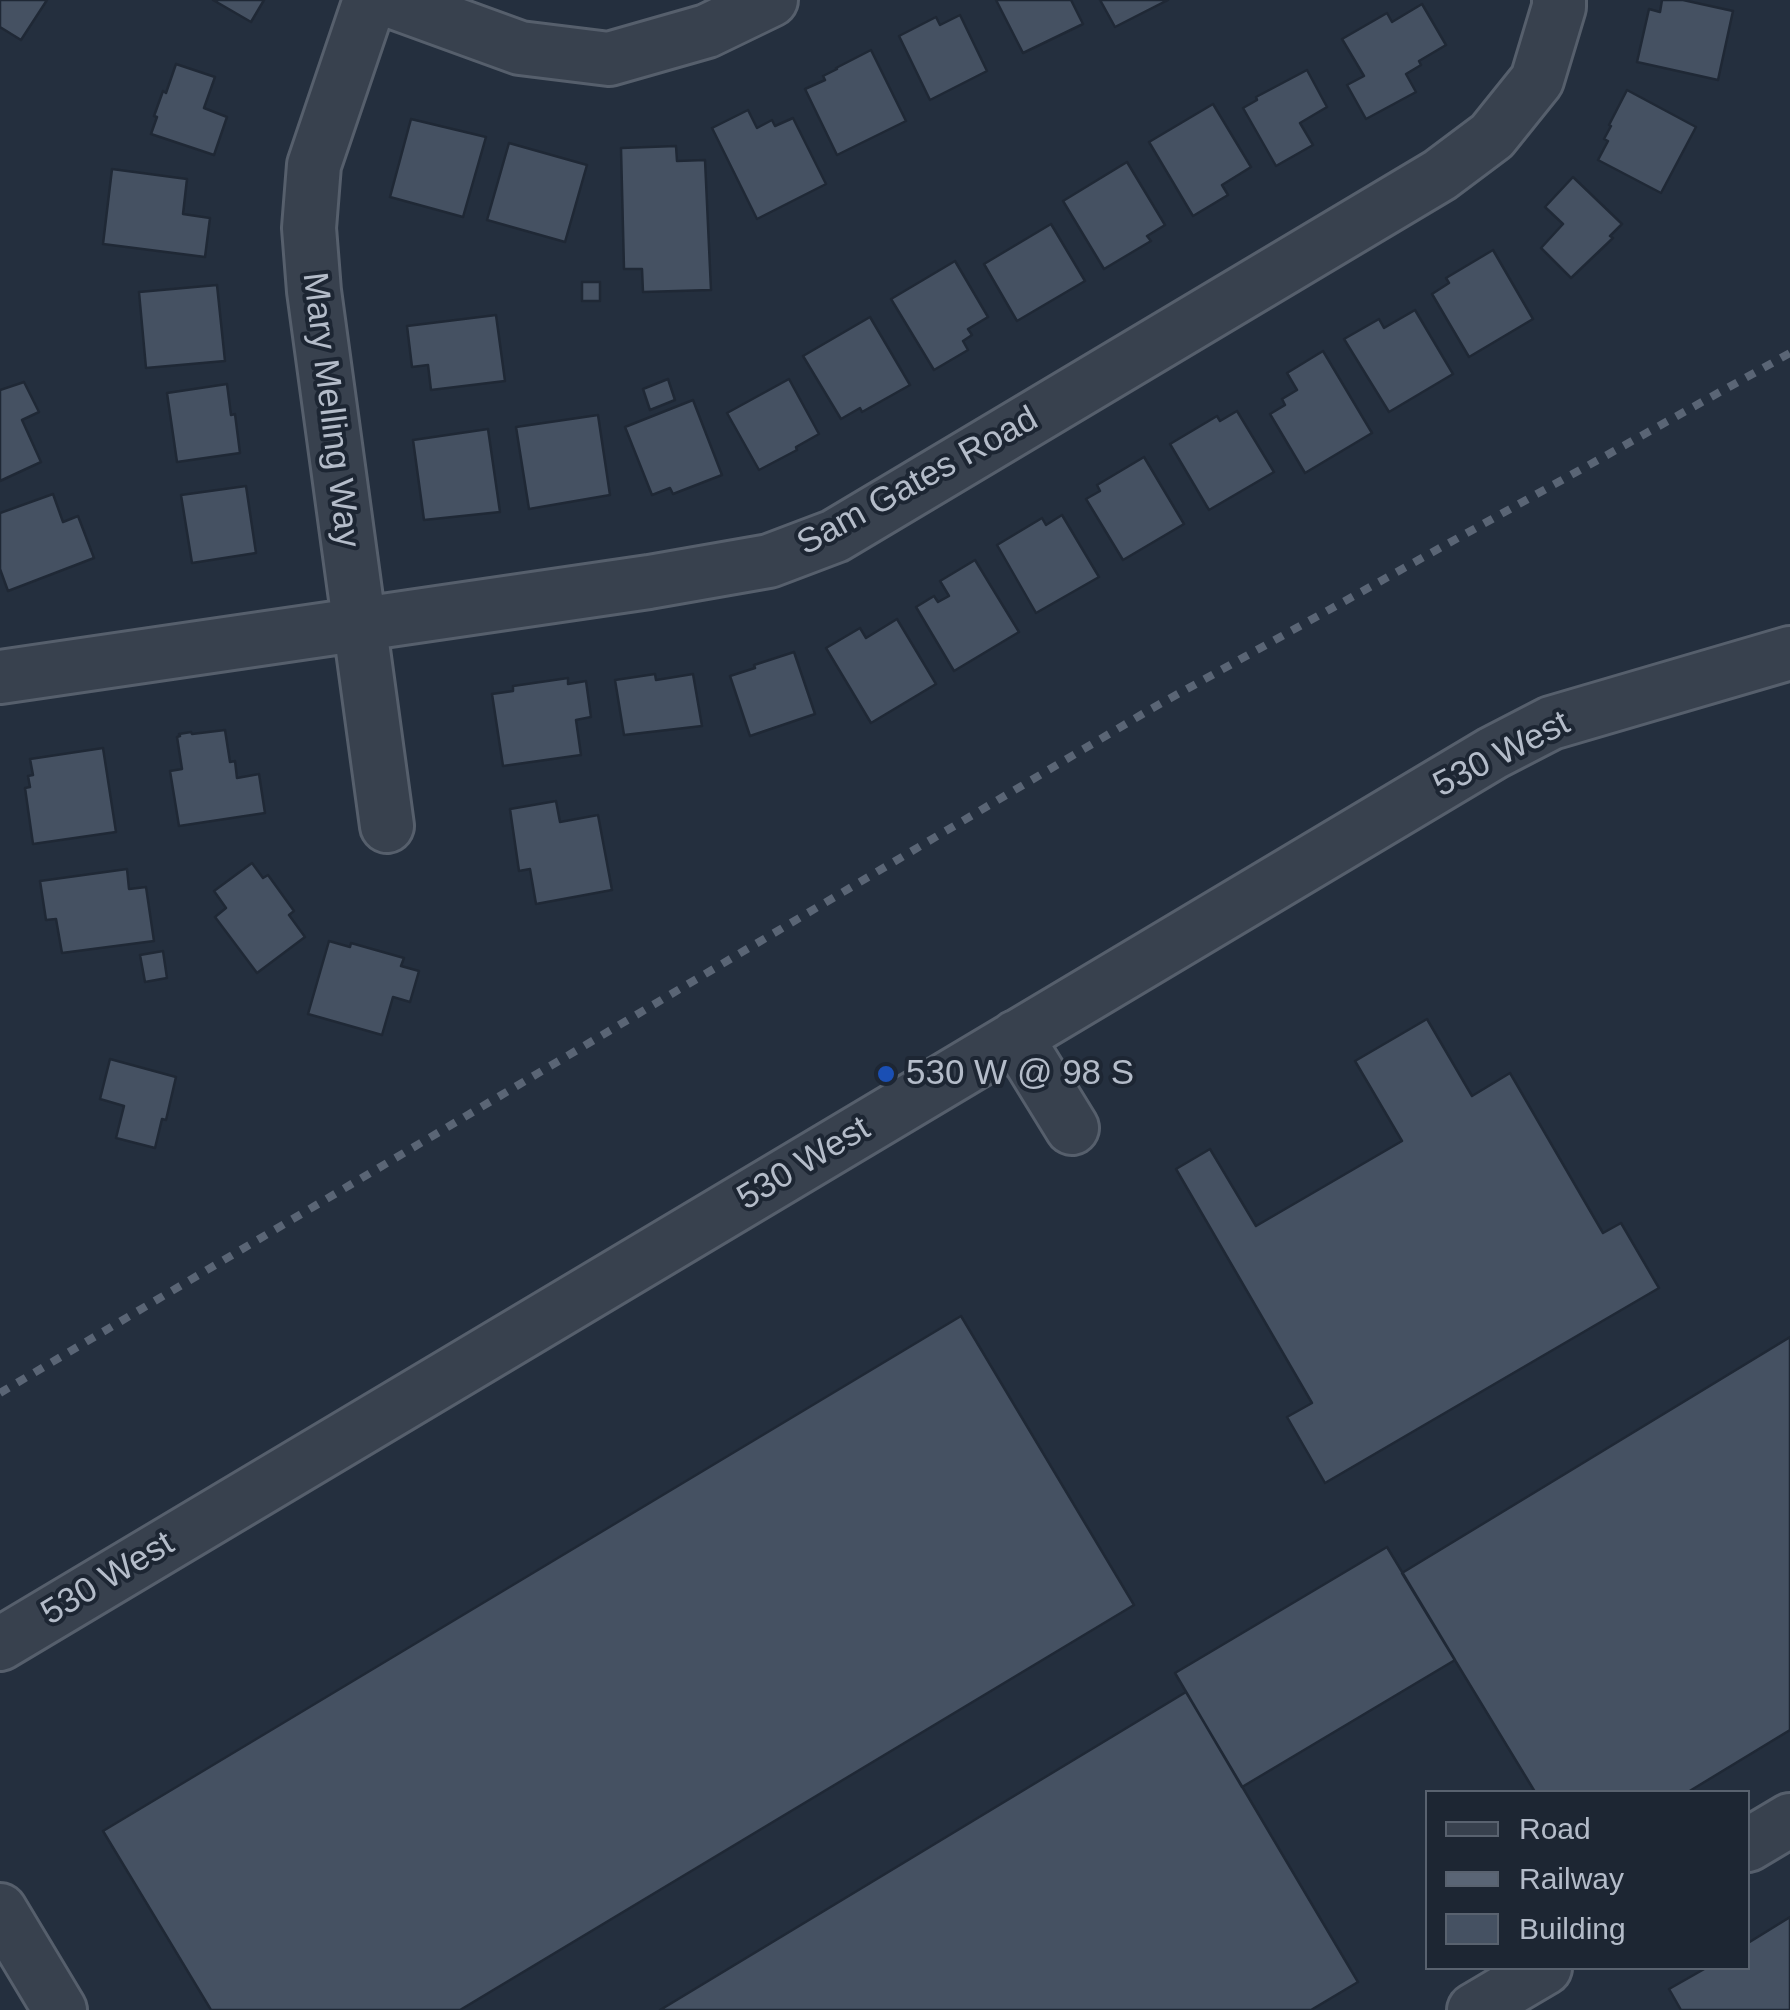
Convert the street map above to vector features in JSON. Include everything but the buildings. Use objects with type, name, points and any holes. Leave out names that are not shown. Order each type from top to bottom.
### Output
[{"type":"street","name":"Mary Melling Way","points":[[370,0],[314,165],[309,228],[314,291],[387,826]]},
{"type":"street","points":[[388,0],[520,48],[609,59],[707,32],[772,0]]},
{"type":"street","name":"Sam Gates Road","points":[[0,677],[769,562],[835,536],[1440,175],[1492,136],[1536,80],[1558,0]]},
{"type":"street","name":"530 West","points":[[0,1644],[1440,784],[1551,724],[1790,653]]},
{"type":"street","points":[[1016,1037],[1072,1128]]},
{"type":"street","points":[[1750,1845],[1790,1820]]},
{"type":"street","points":[[0,1910],[60,2010]]},
{"type":"railway","points":[[0,1393],[1151,709],[1790,353]]},
{"type":"place","name":"530 W @ 98 S","points":[[886,1074]]}]
